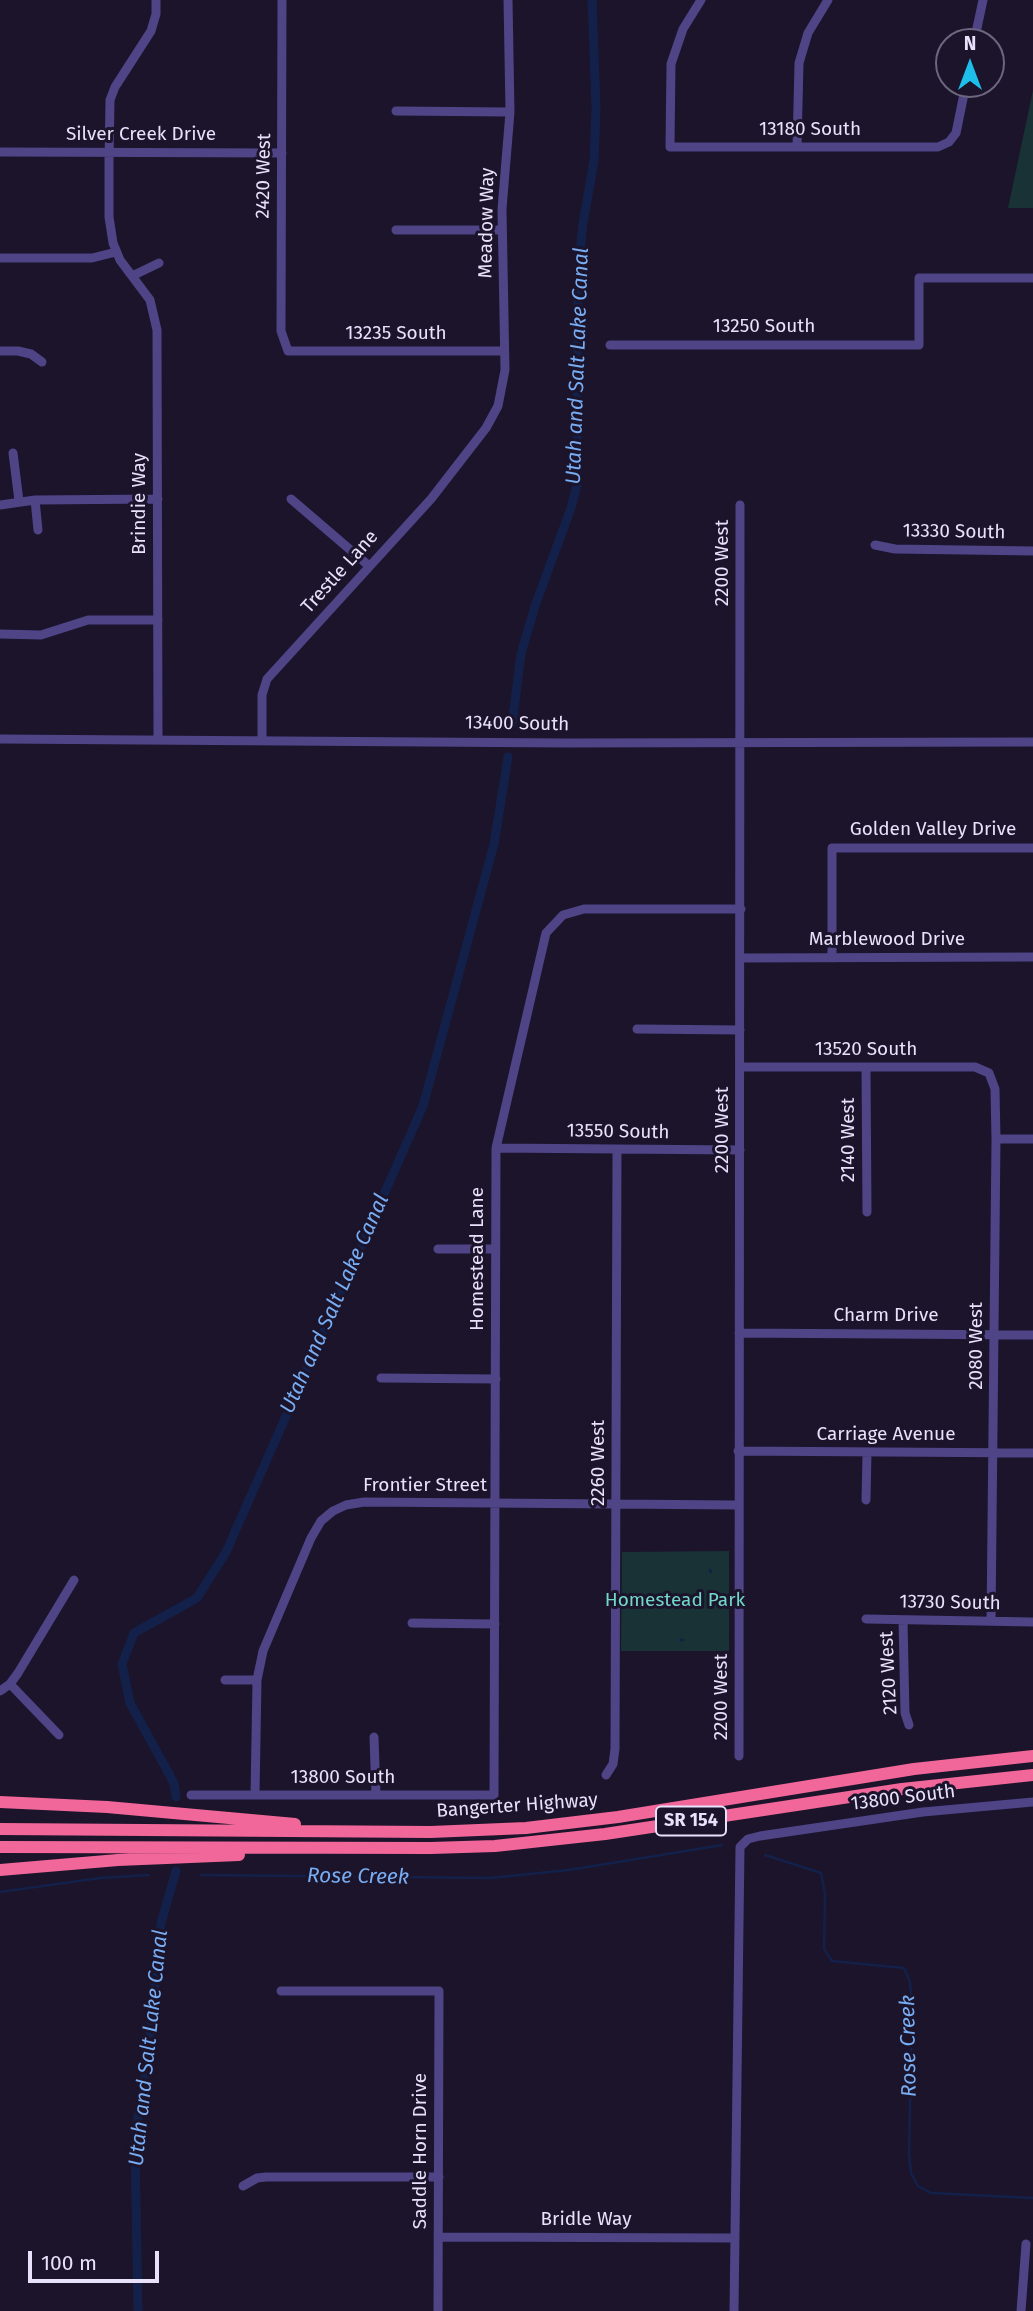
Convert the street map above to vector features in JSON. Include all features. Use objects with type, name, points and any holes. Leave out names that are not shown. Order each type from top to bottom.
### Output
[{"type":"highway","name":"Bangerter Highway","points":[[0,1829],[400,1832],[489,1830],[591,1821],[901,1771],[1033,1756]]},
{"type":"highway","name":"Bangerter Highway","points":[[0,1847],[474,1847],[562,1840],[902,1789],[1033,1775]]},
{"type":"highway","points":[[0,1802],[107,1807],[400,1832]]},
{"type":"highway","points":[[0,1870],[118,1860],[347,1848]]},
{"type":"street","name":"Brindie Way","points":[[156,0],[156,14],[151,31],[112,93],[109,106],[109,226],[116,252],[146,293],[156,322],[158,739]]},
{"type":"street","name":"2420 West","points":[[282,0],[281,331],[288,351]]},
{"type":"street","name":"Meadow Way","points":[[477,439],[493,417],[502,394],[503,186],[510,111],[508,0]]},
{"type":"street","name":"13180 South","points":[[701,0],[683,29],[671,64],[670,148],[938,147],[949,142],[956,133],[963,98]]},
{"type":"street","points":[[797,147],[799,63],[808,33],[828,0]]},
{"type":"street","points":[[977,28],[983,0]]},
{"type":"street","points":[[396,111],[510,111]]},
{"type":"street","name":"Silver Creek Drive","points":[[0,152],[282,153]]},
{"type":"street","points":[[396,230],[502,230]]},
{"type":"street","points":[[0,258],[92,258],[116,252]]},
{"type":"street","points":[[132,276],[159,263]]},
{"type":"street","name":"13250 South","points":[[610,345],[919,345],[919,278],[1033,278]]},
{"type":"street","points":[[0,351],[31,354],[42,362]]},
{"type":"street","name":"13235 South","points":[[288,351],[504,351]]},
{"type":"street","name":"Trestle Lane","points":[[262,740],[262,695],[267,678],[431,499],[477,439]]},
{"type":"street","points":[[13,453],[19,502]]},
{"type":"street","points":[[0,505],[35,500],[158,499]]},
{"type":"street","points":[[291,499],[368,565]]},
{"type":"street","points":[[35,500],[38,530]]},
{"type":"street","name":"2200 West","points":[[740,505],[740,1756]]},
{"type":"street","name":"13330 South","points":[[875,545],[895,550],[1033,551]]},
{"type":"street","points":[[0,634],[41,635],[88,620],[158,620]]},
{"type":"street","name":"13400 South","points":[[0,738],[1033,743]]},
{"type":"street","name":"Golden Valley Drive","points":[[832,958],[832,848],[1033,848]]},
{"type":"street","name":"Homestead Lane","points":[[494,1796],[496,1148],[546,933],[563,915],[584,909],[741,909]]},
{"type":"street","name":"Marblewood Drive","points":[[741,958],[1033,957]]},
{"type":"street","points":[[637,1029],[740,1030]]},
{"type":"street","name":"13520 South","points":[[741,1068],[975,1067],[989,1073]]},
{"type":"street","name":"2140 West","points":[[866,1068],[867,1212]]},
{"type":"street","name":"2080 West","points":[[989,1073],[995,1089],[996,1139],[991,1621]]},
{"type":"street","points":[[996,1139],[1033,1139]]},
{"type":"street","name":"13550 South","points":[[496,1148],[740,1150]]},
{"type":"street","name":"2260 West","points":[[606,1775],[613,1764],[615,1749],[617,1150]]},
{"type":"street","points":[[438,1249],[495,1249]]},
{"type":"street","name":"Charm Drive","points":[[740,1332],[1033,1335]]},
{"type":"street","points":[[381,1378],[496,1380]]},
{"type":"street","name":"Carriage Avenue","points":[[738,1451],[1033,1453]]},
{"type":"street","points":[[866,1500],[867,1453]]},
{"type":"street","name":"Frontier Street","points":[[255,1796],[257,1680],[263,1651],[312,1538],[321,1521],[333,1511],[346,1505],[364,1502],[738,1505]]},
{"type":"street","points":[[0,1691],[10,1684],[74,1580]]},
{"type":"street","name":"13730 South","points":[[866,1619],[1033,1622]]},
{"type":"street","name":"2120 West","points":[[904,1620],[905,1713],[909,1725]]},
{"type":"street","points":[[412,1623],[495,1624]]},
{"type":"street","points":[[225,1681],[257,1680]]},
{"type":"street","points":[[10,1684],[59,1735]]},
{"type":"street","points":[[374,1737],[376,1796]]},
{"type":"street","name":"13800 South","points":[[191,1796],[494,1796]]},
{"type":"street","name":"13800 South","points":[[734,2238],[740,1847],[748,1839],[774,1833],[923,1812],[1033,1802]]},
{"type":"street","name":"Saddle Horn Drive","points":[[281,1991],[439,1992],[438,2311]]},
{"type":"street","points":[[243,2186],[257,2178],[266,2177],[439,2177]]},
{"type":"street","name":"Bridle Way","points":[[438,2237],[734,2238]]},
{"type":"street","points":[[734,2238],[734,2311]]},
{"type":"street","points":[[1021,2311],[1026,2244]]},
{"type":"green space","points":[[1033,90],[1033,208],[1008,208]]},
{"type":"green space","name":"Homestead Park","points":[[729,1551],[729,1651],[621,1651],[622,1552]]},
{"type":"waterway","name":"Utah and Salt Lake Canal","points":[[512,724],[521,654],[577,485],[578,273],[583,223],[594,161],[596,108],[592,0]]},
{"type":"waterway","name":"Utah and Salt Lake Canal","points":[[176,1797],[174,1783],[130,1703],[122,1664],[134,1633],[197,1598],[226,1552],[423,1106],[494,844],[508,757]]},
{"type":"waterway","name":"Rose Creek","points":[[201,1875],[490,1878],[569,1870],[722,1845]]},
{"type":"waterway","name":"Rose Creek","points":[[765,1855],[821,1873],[825,1894],[824,1949],[832,1961],[904,1968],[910,1982],[912,2009],[909,2154],[911,2173],[918,2186],[931,2193],[1033,2198]]},
{"type":"waterway","name":"Utah and Salt Lake Canal","points":[[138,2311],[135,2147],[147,2065],[161,1923],[176,1871]]},
{"type":"waterway","name":"Rose Creek","points":[[0,1892],[100,1878],[149,1875]]}]
